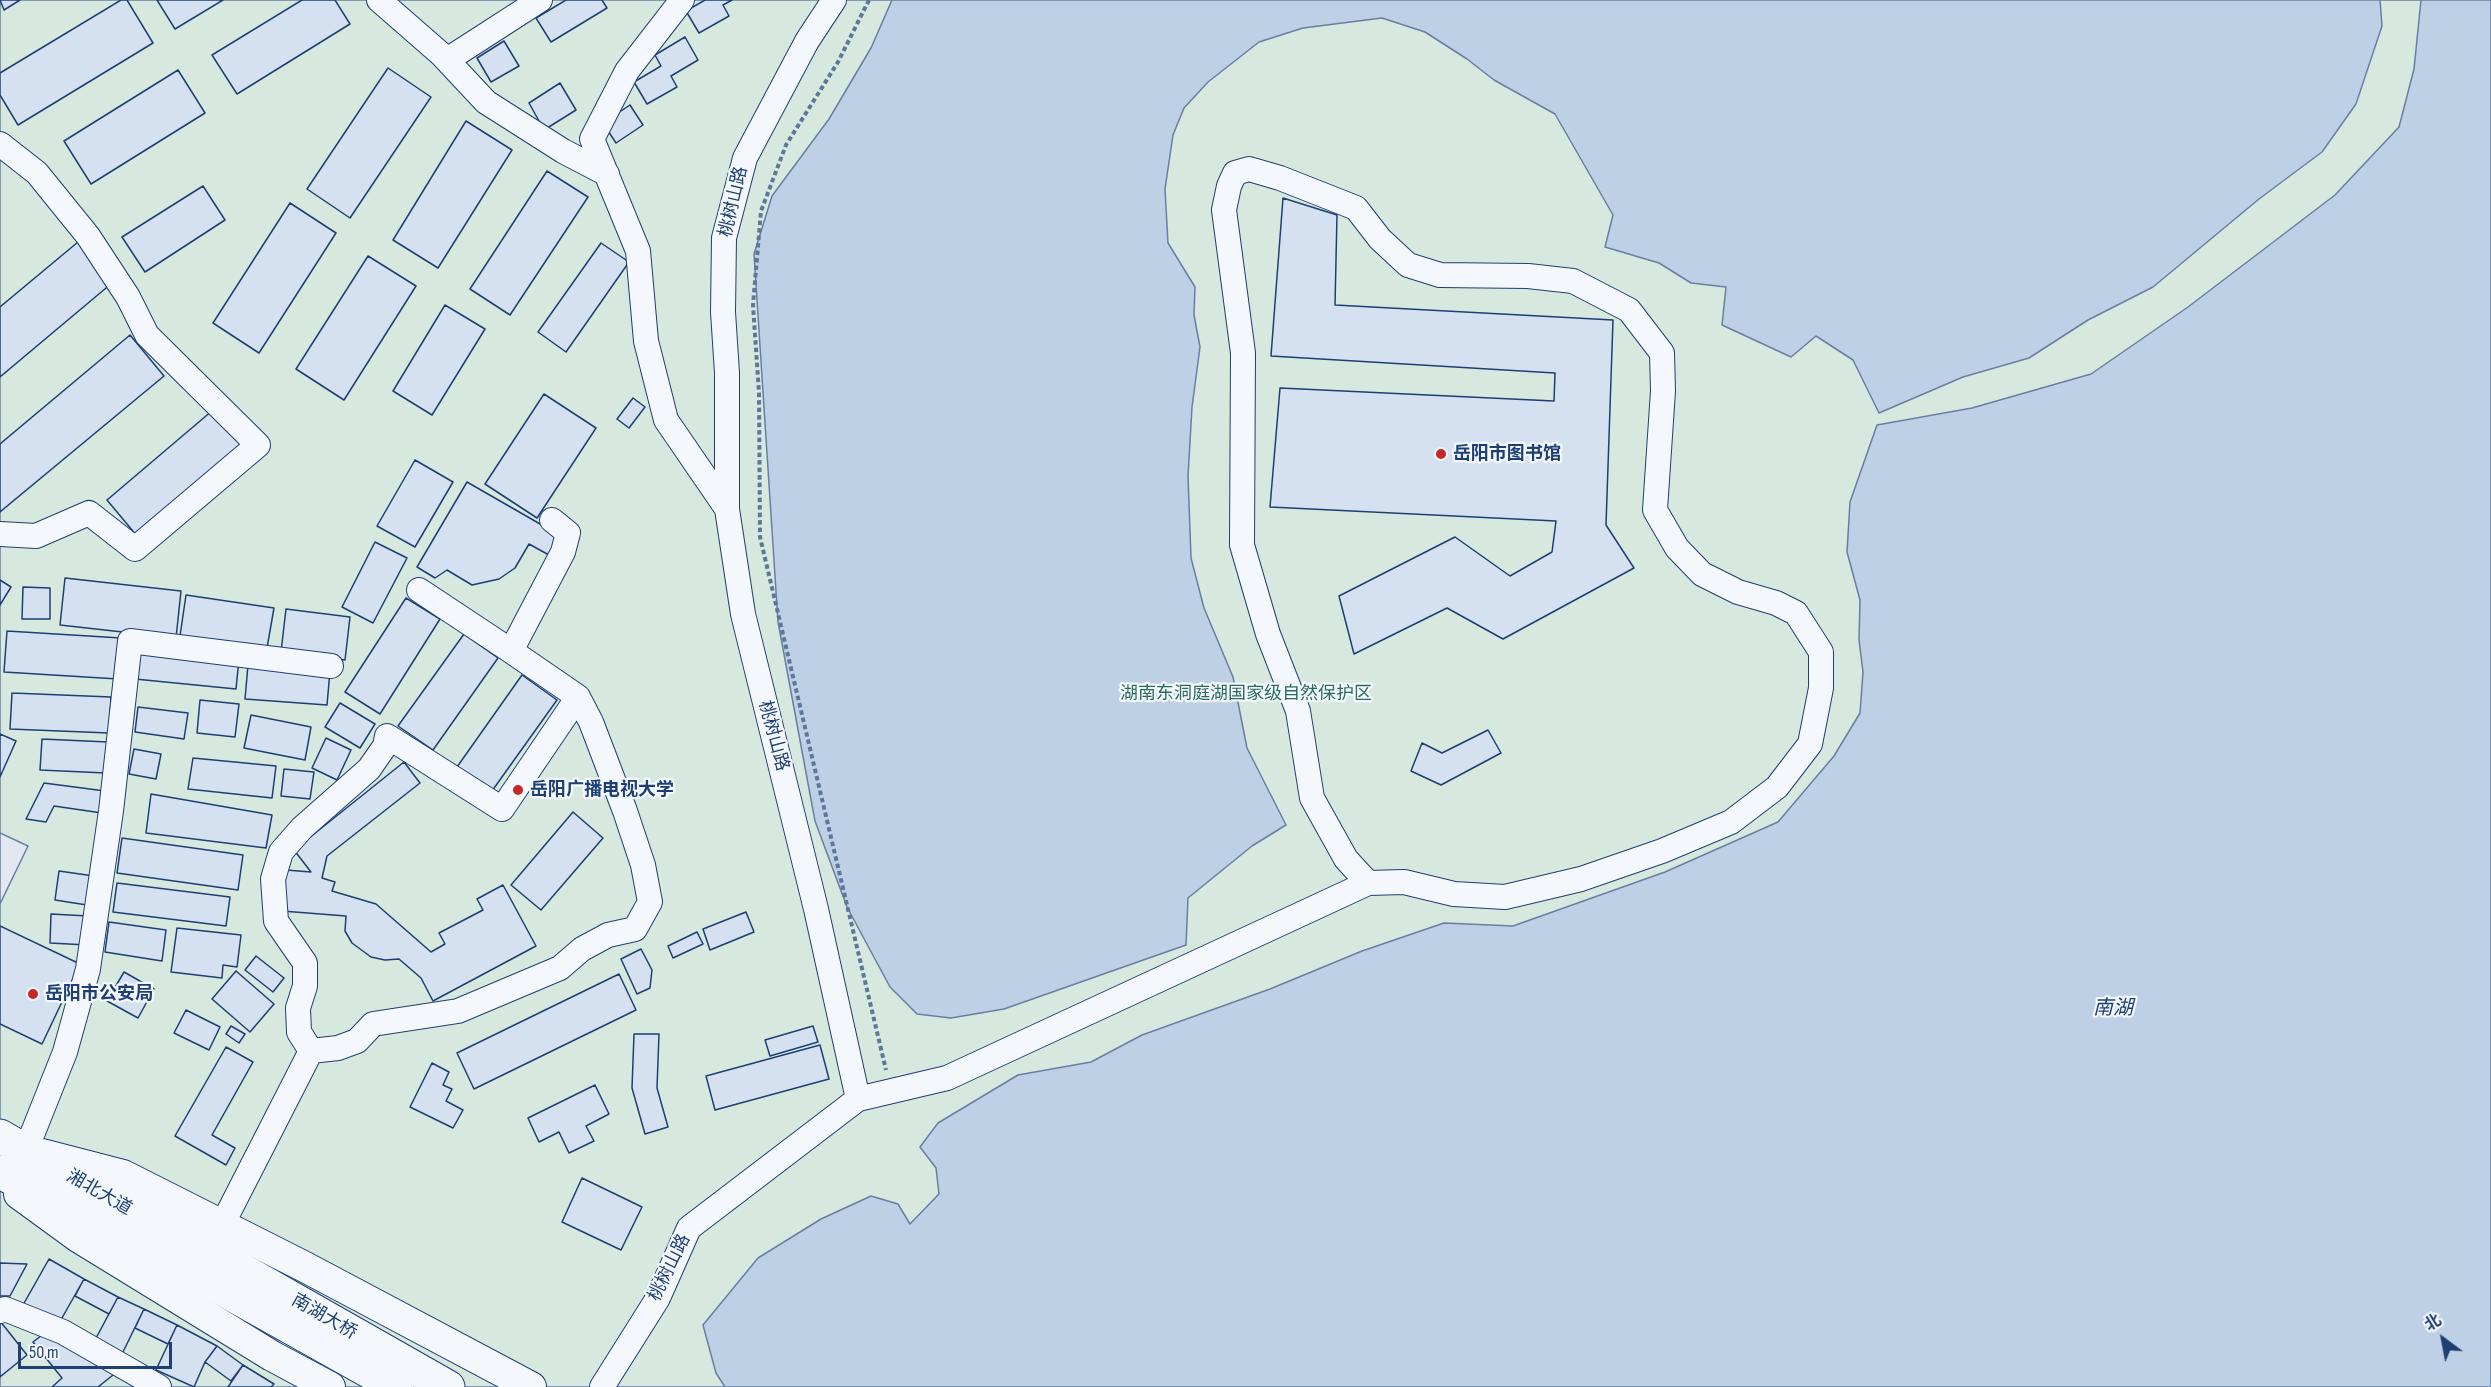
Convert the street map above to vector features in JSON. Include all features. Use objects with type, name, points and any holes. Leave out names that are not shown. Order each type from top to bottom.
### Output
[{"type":"highway","name":"湘北大道","points":[[13,1143],[123,1208],[201,1246]]},
{"type":"highway","name":"湘北大道","points":[[0,1172],[201,1246]]},
{"type":"highway","name":"南湖大桥","points":[[201,1246],[397,1387]]},
{"type":"highway","name":"南湖大桥","points":[[201,1246],[448,1387]]},
{"type":"main road","points":[[0,1179],[78,1237],[272,1356],[330,1387]]},
{"type":"main road","points":[[201,1246],[523,1385]]},
{"type":"street","points":[[379,0],[447,60],[486,102],[563,151],[607,174]]},
{"type":"street","points":[[447,60],[504,10],[540,0]]},
{"type":"street","points":[[682,0],[627,71],[592,139],[638,251],[646,341],[666,420],[727,509]]},
{"type":"street","name":"桃树山路","points":[[602,1387],[658,1298],[689,1228],[858,1099],[816,909],[743,614],[727,509],[727,373],[723,312],[724,238],[745,158],[807,41],[834,0]]},
{"type":"street","points":[[0,144],[37,173],[88,236],[128,297],[147,335],[258,445],[135,549],[89,513],[36,536],[0,534]]},
{"type":"street","points":[[858,1099],[947,1078],[1368,883],[1404,882],[1454,894],[1505,897],[1581,879],[1662,851],[1731,822],[1777,787],[1809,744],[1821,688],[1821,652],[1796,613],[1776,603],[1738,592],[1702,574],[1677,548],[1655,510],[1662,353],[1629,310],[1573,281],[1528,276],[1440,275],[1408,265],[1380,239],[1356,208],[1280,178],[1249,170],[1235,173],[1228,186],[1224,210],[1243,353],[1242,545],[1268,633],[1298,711],[1312,798],[1346,859],[1368,883]]},
{"type":"street","points":[[511,651],[563,552],[568,533],[552,520]]},
{"type":"street","points":[[311,1051],[338,1048],[357,1041],[373,1024],[458,1011],[560,968],[582,949],[608,935],[635,929],[650,902],[643,865],[591,722],[578,698],[419,590]]},
{"type":"street","points":[[13,1143],[65,1052],[88,969],[111,811],[130,641],[331,666]]},
{"type":"street","points":[[311,1051],[299,1032],[298,1008],[305,986],[305,963],[276,921],[273,879],[280,852],[302,828],[369,769],[385,746],[387,736],[501,809],[578,698]]},
{"type":"street","points":[[201,1246],[311,1051]]},
{"type":"street","points":[[0,1311],[5,1309],[63,1332],[159,1387]]},
{"type":"path","points":[[869,0],[838,62],[786,145],[761,211],[753,305],[759,393],[760,537],[891,1091]]},
{"type":"green space","name":"湖南东洞庭湖国家级自然保护区","points":[[0,0],[2491,0],[2491,1387],[0,1387]]},
{"type":"shaded area","points":[[0,833],[28,846],[0,904]]},
{"type":"water","points":[[892,0],[2380,0],[2382,26],[2356,104],[2322,152],[2259,199],[2153,287],[2088,320],[2029,358],[1963,377],[1879,413],[1853,360],[1816,336],[1791,357],[1722,325],[1726,287],[1691,283],[1659,263],[1605,247],[1613,215],[1555,114],[1494,80],[1467,59],[1425,32],[1382,18],[1303,28],[1259,42],[1208,82],[1184,108],[1173,135],[1165,189],[1168,243],[1195,287],[1194,315],[1200,347],[1192,407],[1188,476],[1191,558],[1204,608],[1233,677],[1247,748],[1286,825],[1252,846],[1188,898],[1186,945],[1004,1009],[951,1018],[917,1014],[890,987],[847,907],[815,821],[778,622],[754,254],[772,196],[829,119],[871,48]]},
{"type":"water","name":"南湖","points":[[2421,0],[2491,0],[2491,1387],[725,1387],[716,1373],[703,1325],[758,1258],[821,1219],[871,1196],[898,1204],[910,1224],[939,1194],[936,1168],[920,1147],[938,1123],[1018,1075],[1091,1062],[1142,1035],[1270,989],[1362,951],[1444,923],[1513,926],[1665,872],[1778,822],[1834,756],[1860,713],[1863,672],[1859,640],[1860,600],[1847,552],[1850,502],[1877,425],[1972,408],[2091,374],[2188,307],[2335,195],[2399,127],[2414,69]]},
{"type":"building","points":[[0,0],[20,0],[4,10]]},
{"type":"building","points":[[121,0],[127,0],[153,43],[18,125],[0,95],[0,73]]},
{"type":"building","points":[[157,0],[223,0],[175,29]]},
{"type":"building","points":[[302,0],[335,0],[350,24],[237,94],[212,55]]},
{"type":"building","points":[[566,0],[602,0],[607,8],[551,42],[536,18]]},
{"type":"building","points":[[705,0],[732,0],[723,5],[729,16],[699,33],[686,11]]},
{"type":"building","points":[[685,37],[698,60],[671,76],[677,87],[647,104],[634,82],[661,66],[655,55]]},
{"type":"building","points":[[504,41],[519,66],[491,82],[477,58]]},
{"type":"building","points":[[388,68],[431,97],[350,218],[307,189]]},
{"type":"building","points":[[178,70],[205,113],[91,184],[64,141]]},
{"type":"building","points":[[560,83],[576,110],[544,130],[529,103]]},
{"type":"building","points":[[630,105],[643,125],[616,143],[603,123]]},
{"type":"building","points":[[466,121],[512,150],[438,268],[393,240]]},
{"type":"building","points":[[547,171],[588,197],[510,315],[470,289]]},
{"type":"building","points":[[203,186],[225,220],[145,272],[122,237]]},
{"type":"building","name":"岳阳市图书馆","points":[[1283,198],[1337,215],[1335,305],[1613,320],[1606,525],[1634,568],[1503,639],[1447,608],[1354,654],[1339,596],[1455,537],[1510,576],[1552,552],[1556,521],[1270,507],[1280,388],[1554,401],[1555,373],[1271,356]]},
{"type":"building","points":[[290,203],[336,233],[259,353],[213,323]]},
{"type":"building","points":[[78,242],[112,283],[0,377],[0,307]]},
{"type":"building","points":[[601,243],[629,262],[566,352],[538,332]]},
{"type":"building","points":[[368,256],[416,286],[344,400],[296,369]]},
{"type":"building","points":[[445,305],[485,329],[432,415],[393,391]]},
{"type":"building","points":[[130,335],[164,376],[0,512],[0,444]]},
{"type":"building","points":[[544,394],[596,428],[537,518],[485,484]]},
{"type":"building","points":[[633,398],[645,407],[629,428],[617,419]]},
{"type":"building","points":[[213,410],[244,446],[137,536],[107,500]]},
{"type":"building","points":[[415,460],[453,482],[415,547],[377,526]]},
{"type":"building","points":[[467,482],[561,536],[549,555],[529,544],[515,568],[499,579],[472,585],[447,570],[435,578],[417,567]]},
{"type":"building","points":[[375,542],[407,558],[373,623],[342,607]]},
{"type":"building","points":[[65,578],[181,591],[176,638],[60,625]]},
{"type":"building","points":[[0,580],[11,587],[0,605]]},
{"type":"building","points":[[23,587],[50,588],[50,619],[22,619]]},
{"type":"building","points":[[186,595],[274,608],[267,648],[180,636]]},
{"type":"building","points":[[406,598],[440,619],[380,714],[345,692]]},
{"type":"building","points":[[286,609],[350,617],[345,660],[281,652]]},
{"type":"building","points":[[7,631],[121,638],[118,679],[4,672]]},
{"type":"building","points":[[464,634],[498,658],[433,750],[398,726]]},
{"type":"building","points":[[139,649],[239,659],[236,689],[135,679]]},
{"type":"building","points":[[248,665],[330,671],[327,705],[245,699]]},
{"type":"building","points":[[522,675],[557,700],[492,791],[457,767]]},
{"type":"building","points":[[12,693],[111,697],[109,733],[10,729]]},
{"type":"building","points":[[200,700],[239,704],[235,737],[197,733]]},
{"type":"building","points":[[340,703],[375,724],[360,748],[325,727]]},
{"type":"building","points":[[138,707],[188,713],[184,739],[135,732]]},
{"type":"building","points":[[251,715],[311,727],[305,760],[244,748]]},
{"type":"building","points":[[1488,730],[1501,753],[1441,785],[1411,771],[1422,743],[1442,753]]},
{"type":"building","points":[[0,734],[16,741],[0,777]]},
{"type":"building","points":[[326,738],[351,750],[337,780],[312,768]]},
{"type":"building","points":[[42,739],[108,742],[106,773],[40,770]]},
{"type":"building","points":[[134,749],[161,754],[156,779],[129,774]]},
{"type":"building","points":[[193,758],[276,766],[272,798],[188,789]]},
{"type":"building","points":[[404,762],[420,783],[327,856],[322,878],[335,882],[332,891],[376,904],[431,952],[445,944],[439,933],[483,910],[477,899],[503,885],[536,946],[433,1001],[421,978],[399,959],[385,960],[371,957],[352,943],[345,931],[346,916],[282,911],[286,870],[311,872],[294,850]]},
{"type":"building","points":[[284,769],[314,772],[310,799],[281,796]]},
{"type":"building","points":[[44,783],[105,791],[102,813],[54,806],[46,822],[26,819]]},
{"type":"building","points":[[151,794],[272,815],[266,848],[146,833]]},
{"type":"building","points":[[573,812],[603,838],[541,910],[511,885]]},
{"type":"building","points":[[122,838],[243,855],[238,890],[117,873]]},
{"type":"building","points":[[59,871],[94,876],[87,905],[55,900]]},
{"type":"building","points":[[117,883],[230,897],[226,926],[113,912]]},
{"type":"building","points":[[746,912],[754,932],[710,950],[703,929]]},
{"type":"building","points":[[51,914],[88,916],[87,945],[50,943]]},
{"type":"building","points":[[109,922],[166,930],[162,961],[105,952]]},
{"type":"building","name":"岳阳市公安局","points":[[0,926],[80,964],[42,1044],[0,1024]]},
{"type":"building","points":[[177,928],[241,935],[237,967],[223,965],[222,978],[171,972]]},
{"type":"building","points":[[697,932],[703,944],[673,958],[668,946]]},
{"type":"building","points":[[641,949],[652,970],[650,988],[637,994],[621,959]]},
{"type":"building","points":[[256,956],[284,978],[273,992],[245,970]]},
{"type":"building","points":[[236,971],[274,1004],[250,1032],[212,999]]},
{"type":"building","points":[[124,972],[154,989],[138,1018],[107,1001]]},
{"type":"building","points":[[619,974],[636,1010],[474,1089],[457,1053]]},
{"type":"building","points":[[186,1010],[220,1027],[209,1050],[174,1033]]},
{"type":"building","points":[[231,1026],[245,1034],[239,1043],[226,1034]]},
{"type":"building","points":[[813,1026],[818,1042],[770,1056],[765,1040]]},
{"type":"building","points":[[634,1034],[659,1034],[657,1088],[668,1127],[645,1134],[632,1088]]},
{"type":"building","points":[[820,1045],[829,1079],[715,1110],[706,1076]]},
{"type":"building","points":[[226,1047],[253,1062],[212,1135],[235,1148],[226,1165],[175,1136]]},
{"type":"building","points":[[432,1063],[449,1072],[443,1085],[452,1089],[446,1101],[463,1110],[453,1128],[410,1107]]},
{"type":"building","points":[[595,1085],[609,1114],[586,1126],[594,1141],[569,1153],[559,1132],[539,1142],[528,1118]]},
{"type":"building","points":[[582,1178],[642,1207],[621,1250],[562,1222]]},
{"type":"building","points":[[49,1259],[84,1279],[58,1325],[23,1305]]},
{"type":"building","points":[[0,1263],[27,1264],[10,1296],[0,1296]]},
{"type":"building","points":[[84,1279],[118,1297],[109,1314],[75,1296]]},
{"type":"building","points":[[118,1297],[144,1309],[122,1354],[95,1340]]},
{"type":"building","points":[[144,1309],[177,1325],[168,1344],[135,1328]]},
{"type":"building","points":[[0,1321],[27,1355],[0,1377]]},
{"type":"building","points":[[177,1325],[217,1346],[205,1362],[194,1387],[156,1370]]},
{"type":"building","points":[[42,1335],[118,1371],[98,1387],[52,1387],[62,1378],[33,1342]]},
{"type":"building","points":[[217,1346],[243,1365],[231,1381],[205,1362]]},
{"type":"building","points":[[243,1365],[274,1384],[271,1387],[228,1387]]},
{"type":"place","name":"岳阳市图书馆","points":[[1441,454]]},
{"type":"place","name":"岳阳广播电视大学","points":[[518,790]]},
{"type":"place","name":"岳阳市公安局","points":[[33,994]]}]
